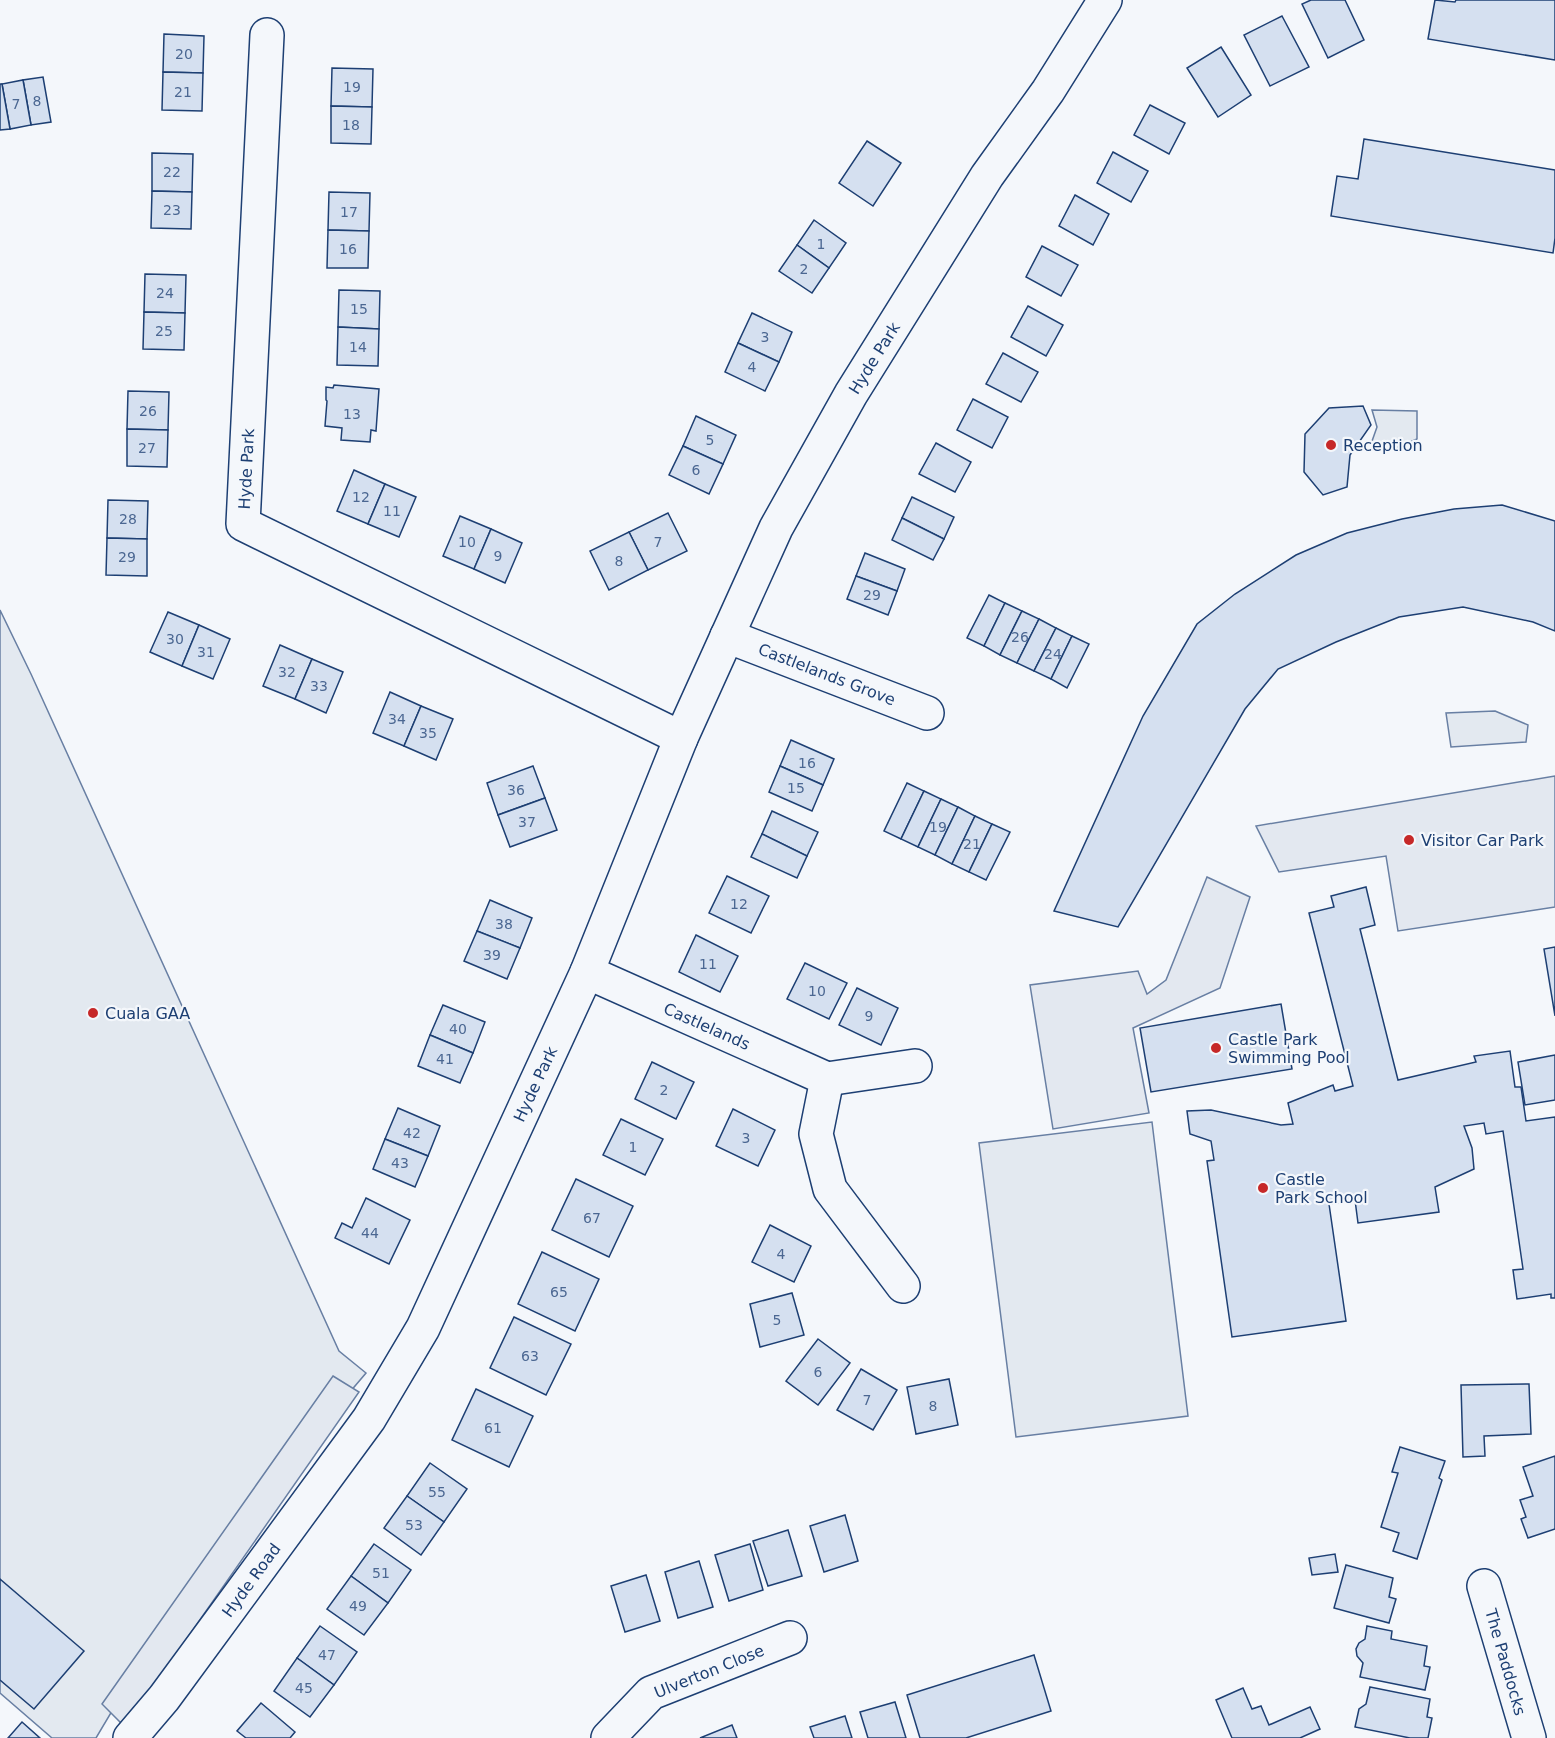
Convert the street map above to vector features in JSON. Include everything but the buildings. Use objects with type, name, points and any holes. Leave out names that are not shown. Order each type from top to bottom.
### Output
[{"type":"street","name":"Hyde Park","points":[[369,1419],[423,1328],[587,972],[681,738],[776,528],[851,394],[987,176],[1048,91],[1105,0]]},
{"type":"street","name":"Hyde Park","points":[[267,35],[243,524],[681,738]]},
{"type":"street","name":"Castlelands Grove","points":[[727,636],[927,713]]},
{"type":"street","name":"Castlelands","points":[[587,972],[827,1079]]},
{"type":"street","points":[[903,1286],[830,1189],[816,1134],[827,1079],[915,1066]]},
{"type":"street","name":"Hyde Road","points":[[130,1738],[171,1689],[369,1419]]},
{"type":"street","name":"The Paddocks","points":[[1484,1586],[1529,1738]]},
{"type":"street","name":"Ulverton Close","points":[[608,1738],[651,1693],[790,1638]]},
{"type":"shaded area","points":[[1372,410],[1417,411],[1417,439],[1387,452],[1371,444],[1377,427]]},
{"type":"shaded area","name":"Cuala GAA","points":[[0,610],[339,1351],[366,1373],[175,1605],[96,1738],[52,1738],[0,1693]]},
{"type":"shaded area","points":[[1495,711],[1528,725],[1526,742],[1451,747],[1446,713]]},
{"type":"shaded area","name":"Visitor Car Park","points":[[1555,776],[1555,907],[1398,931],[1386,856],[1279,872],[1256,826]]},
{"type":"shaded area","points":[[1207,877],[1250,897],[1220,988],[1133,1028],[1149,1113],[1053,1129],[1030,985],[1138,971],[1147,994],[1166,980]]},
{"type":"shaded area","points":[[1152,1122],[1188,1416],[1016,1437],[979,1143]]},
{"type":"shaded area","points":[[333,1376],[359,1392],[125,1727],[102,1704]]},
{"type":"place","name":"Reception","points":[[1331,445]]},
{"type":"place","name":"Visitor Car Park","points":[[1409,840]]},
{"type":"place","name":"Cuala GAA","points":[[93,1013]]},
{"type":"place","name":"Castle Park Swimming Pool","points":[[1216,1048]]},
{"type":"place","name":"Castle Park School","points":[[1263,1188]]}]
